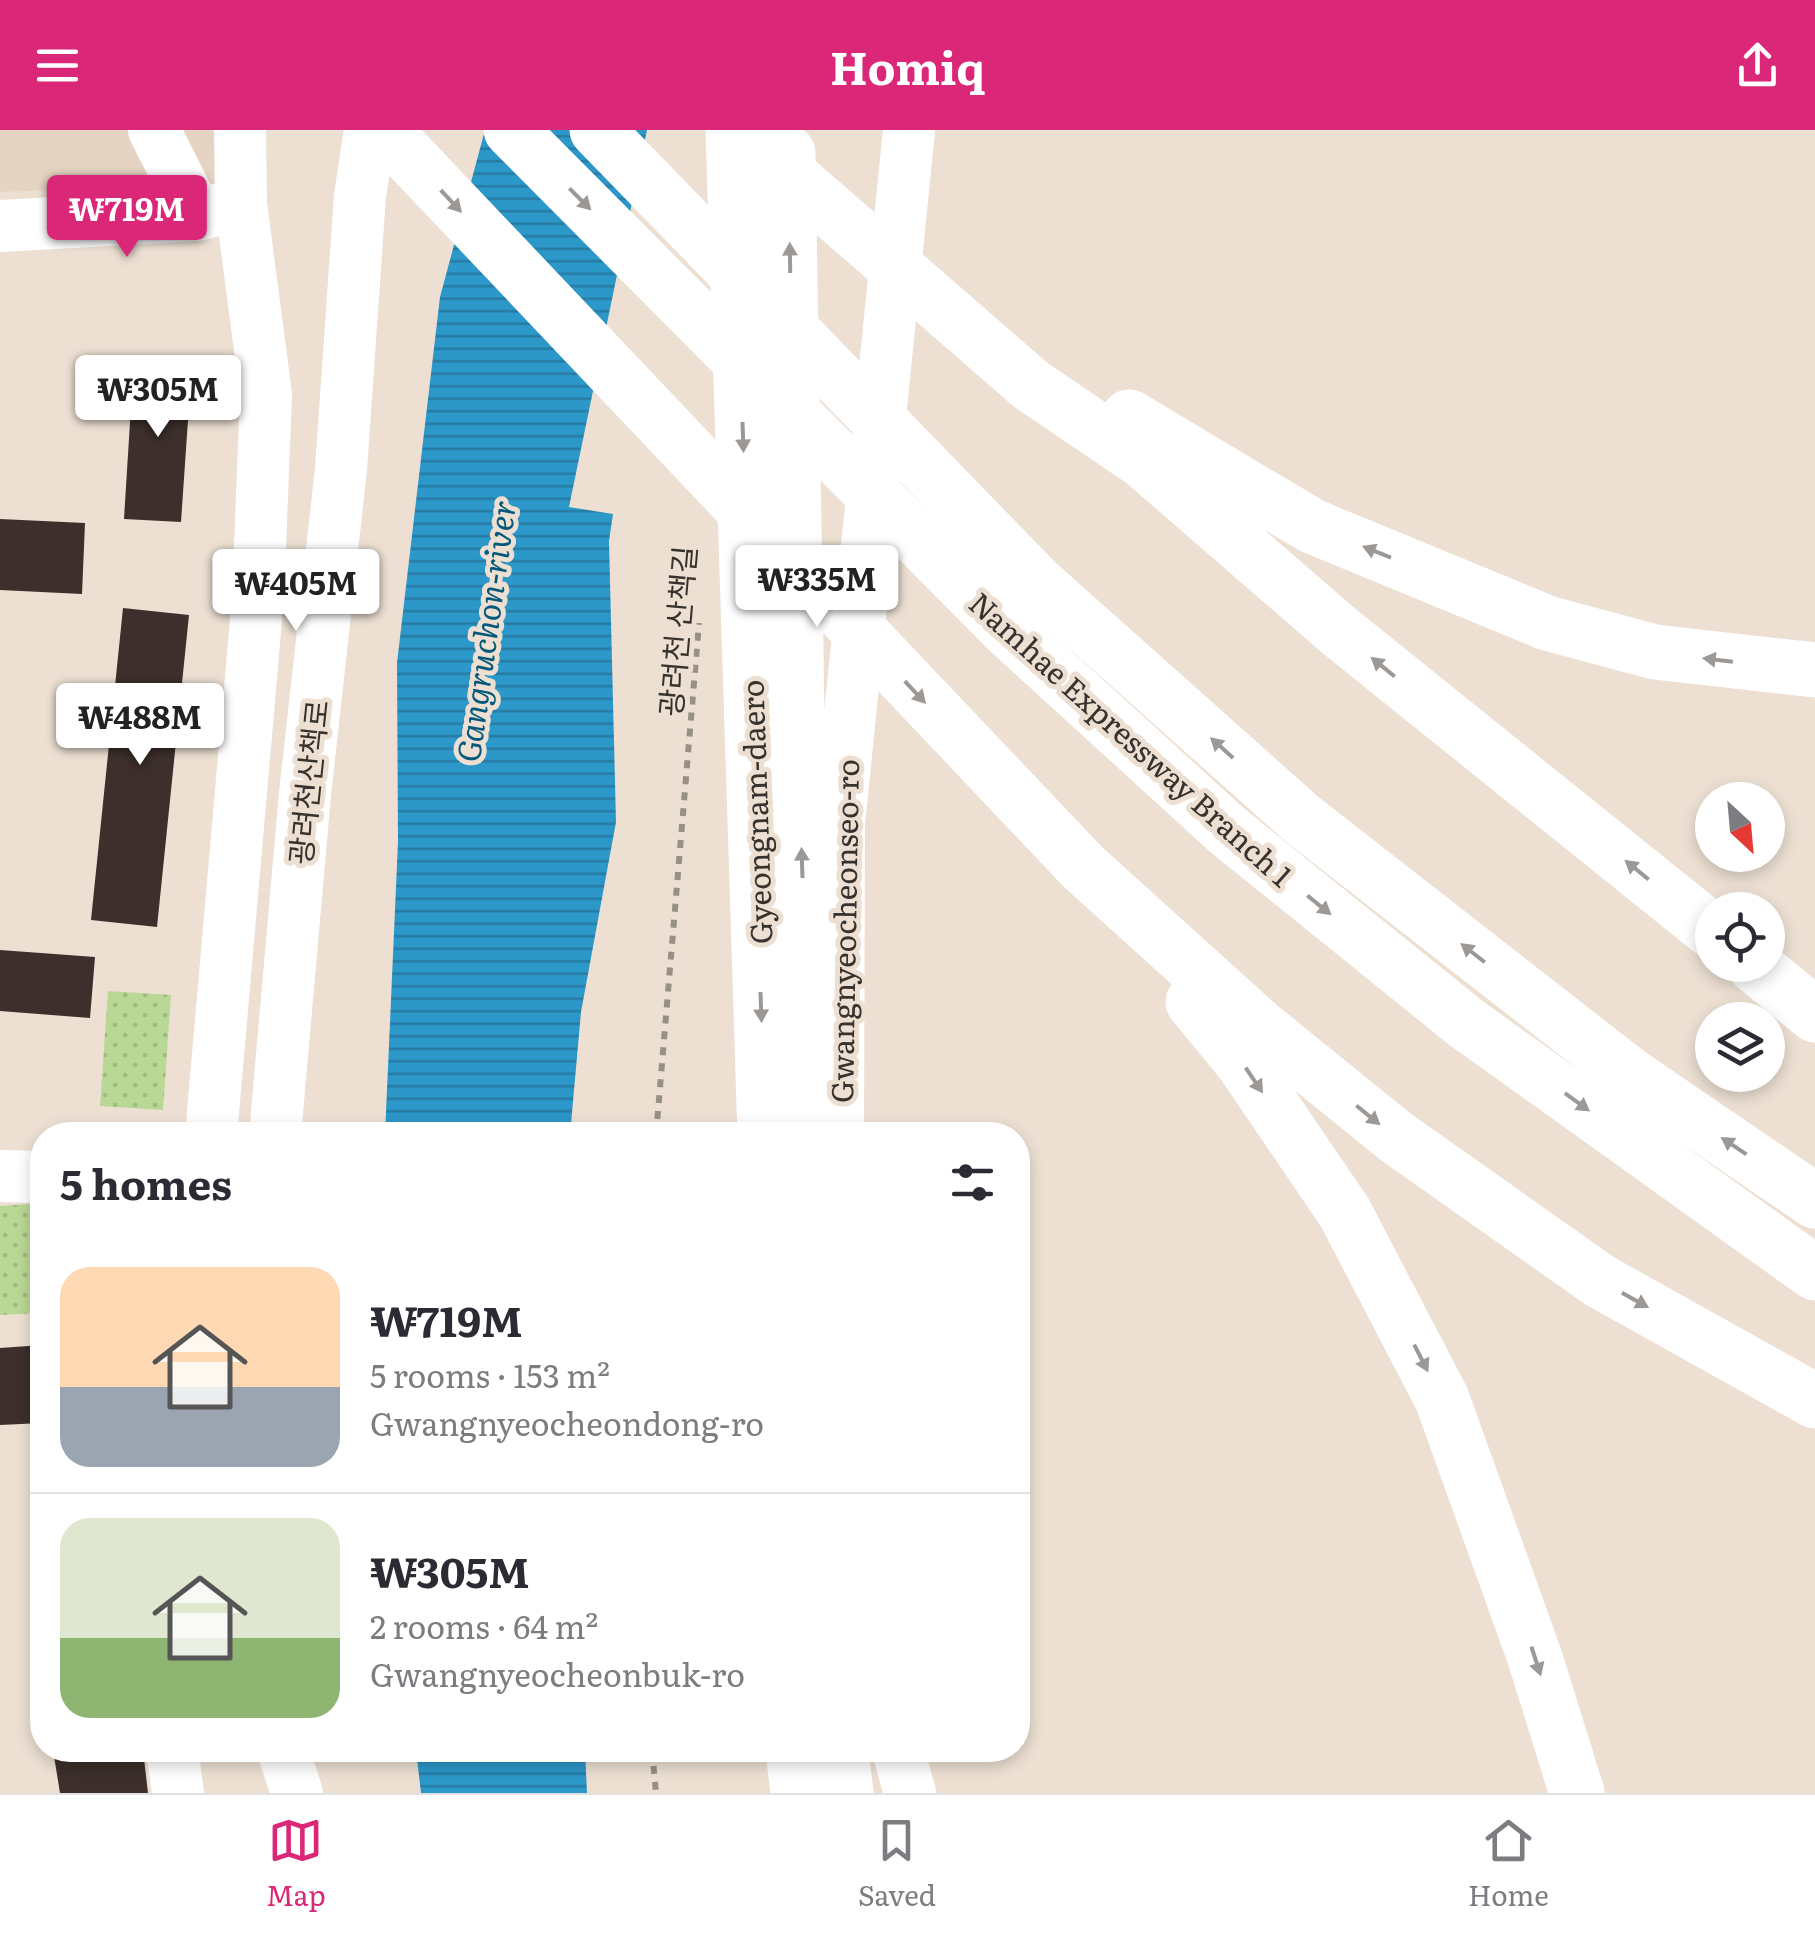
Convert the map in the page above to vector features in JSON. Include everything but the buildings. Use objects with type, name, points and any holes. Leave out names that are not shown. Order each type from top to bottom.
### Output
[{"type":"highway","points":[[384,130],[1083,867],[1259,1026],[1396,1137],[1600,1281],[1815,1401]]},
{"type":"highway","name":"Namhae Expressway Branch 1","points":[[512,130],[1010,632],[1226,830],[1466,1022],[1815,1272]]},
{"type":"highway","name":"Namhae Expressway Branch 1","points":[[597,130],[1036,582],[1303,820],[1630,1075],[1815,1201]]},
{"type":"highway","points":[[736,130],[1032,384],[1143,462],[1339,631],[1695,917]]},
{"type":"highway","name":"Gyeongnam-daero","points":[[736,130],[765,1122]]},
{"type":"highway","name":"Gyeongnam-daero","points":[[788,130],[797,716],[812,1122]]},
{"type":"highway","points":[[1032,384],[1135,419],[1312,526],[1547,622],[1655,652],[1815,670]]},
{"type":"highway","points":[[1083,867],[1243,1064],[1346,1213],[1442,1399],[1536,1658],[1577,1793]]},
{"type":"highway","points":[[1775,982],[1815,1015]]},
{"type":"highway","points":[[794,1762],[798,1793]]},
{"type":"highway","points":[[843,1762],[846,1793]]},
{"type":"street","points":[[154,130],[219,210],[266,395],[258,597],[211,1122]]},
{"type":"street","points":[[219,210],[240,130]]},
{"type":"street","name":"광려천산책로","points":[[276,1122],[304,794],[340,469],[360,196],[370,130]]},
{"type":"street","name":"Gwangnyeocheonseo-ro","points":[[838,1122],[839,824],[908,130]]},
{"type":"street","points":[[0,226],[219,210]]},
{"type":"street","points":[[0,1176],[30,1177]]},
{"type":"street","points":[[174,1762],[178,1793]]},
{"type":"street","points":[[287,1762],[297,1793]]},
{"type":"street","points":[[901,1762],[910,1793]]},
{"type":"path","name":"광려천 산책길","points":[[657,1122],[699,623]]},
{"type":"path","points":[[653,1762],[656,1793]]},
{"type":"shaded area","points":[[0,130],[215,130],[221,184],[0,192]]},
{"type":"green space","points":[[108,991],[171,995],[163,1110],[100,1106]]},
{"type":"green space","points":[[30,1204],[30,1313],[0,1315],[0,1206]]},
{"type":"water","name":"Gangruchon-river","points":[[485,130],[647,130],[569,507],[613,514],[609,541],[616,822],[581,1012],[571,1122],[386,1122],[398,842],[397,663],[440,297]]},
{"type":"water","points":[[417,1762],[586,1762],[587,1793],[421,1793]]}]
